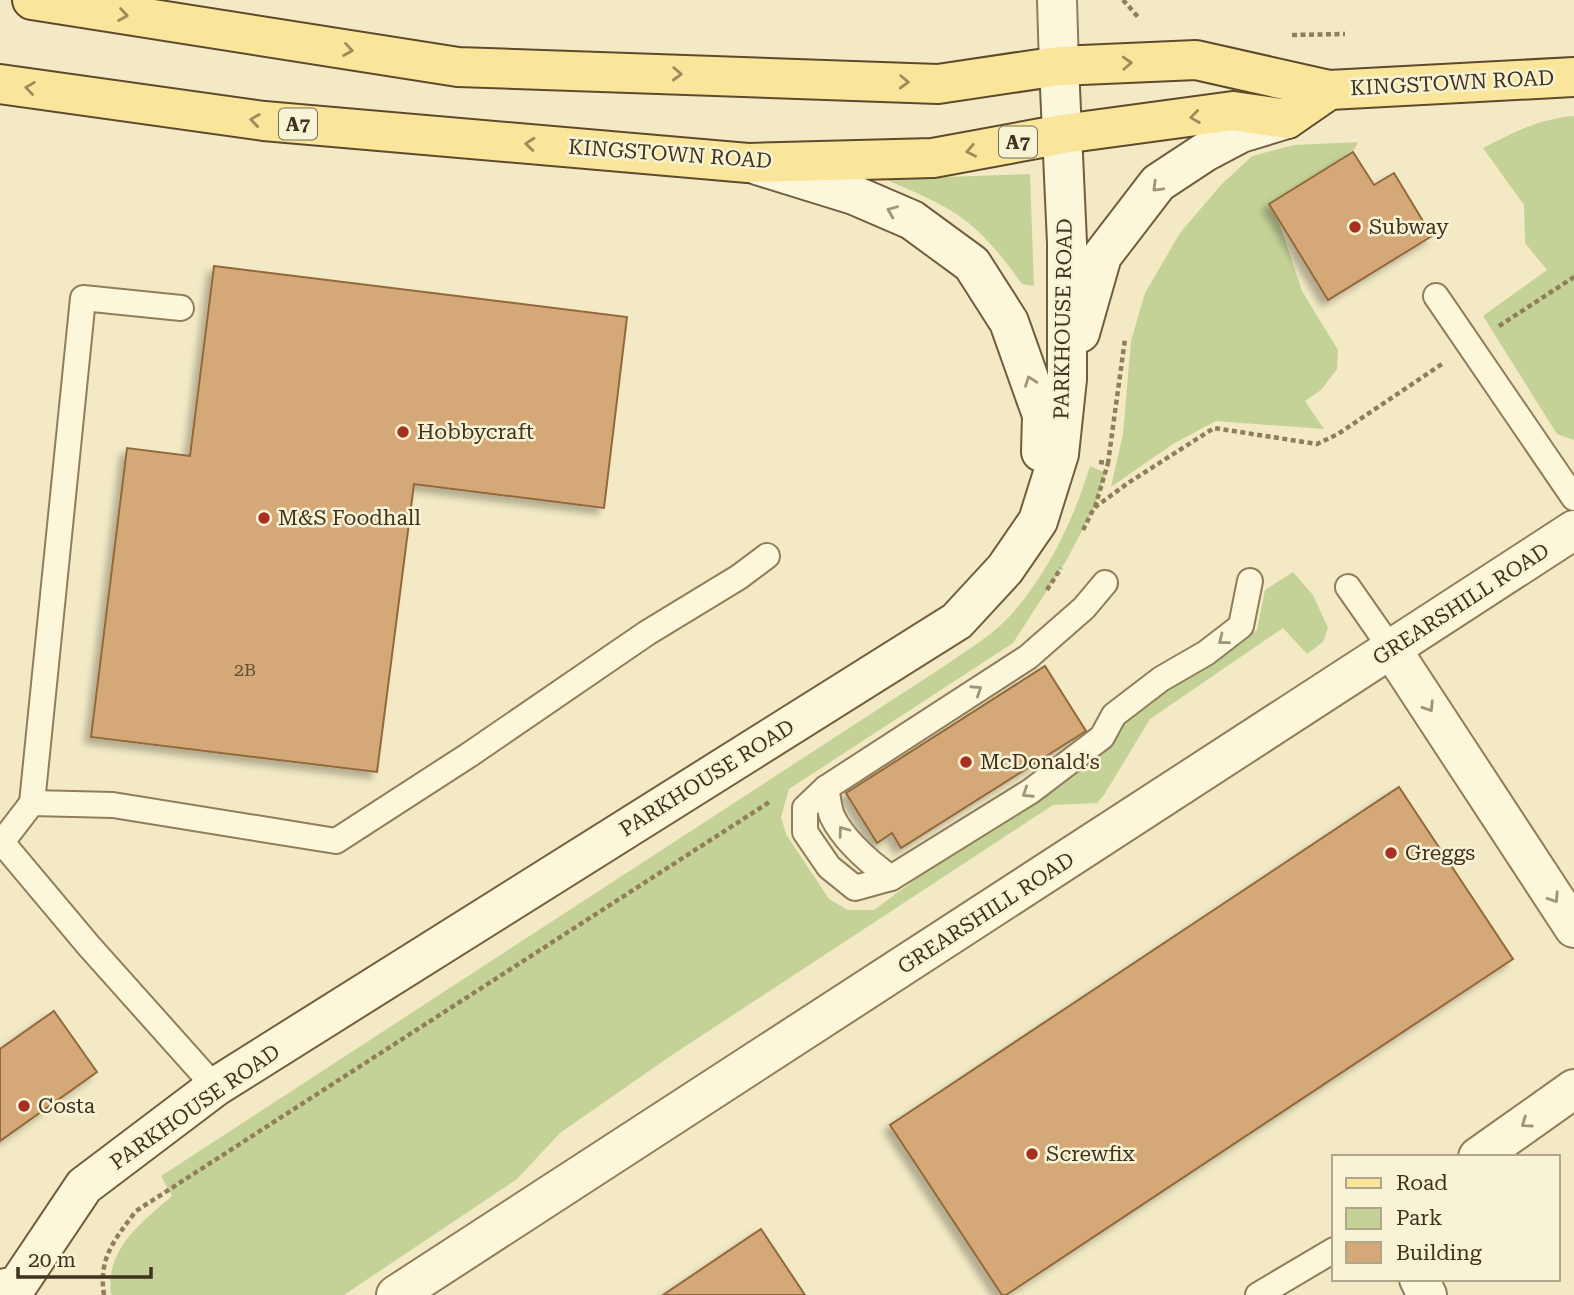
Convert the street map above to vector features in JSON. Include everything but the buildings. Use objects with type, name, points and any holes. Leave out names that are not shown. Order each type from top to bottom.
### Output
[{"type":"main road","name":"KINGSTOWN ROAD","points":[[32,0],[458,67],[938,84],[1059,66],[1196,60],[1329,90],[1574,78]]},
{"type":"main road","name":"KINGSTOWN ROAD","points":[[0,84],[264,121],[748,163],[933,158],[1063,134],[1233,111],[1287,119],[1329,90]]},
{"type":"street","name":"PARKHOUSE ROAD","points":[[13,1290],[84,1186],[215,1087],[957,621],[1005,569],[1038,521],[1059,454],[1067,379],[1067,243],[1057,0]]},
{"type":"street","points":[[1067,379],[1102,256],[1157,183],[1241,132],[1287,119]]},
{"type":"street","points":[[748,163],[854,195],[912,220],[972,264],[1009,322],[1042,415],[1038,521]]},
{"type":"street","name":"GREARSHILL ROAD","points":[[396,1295],[1392,650],[1570,541]]},
{"type":"street","points":[[1392,650],[1574,928]]},
{"type":"street","points":[[1481,1155],[1574,1089]]},
{"type":"lane","points":[[1436,296],[1574,498]]},
{"type":"lane","points":[[181,308],[83,298],[32,803],[1,841],[89,946],[215,1087]]},
{"type":"lane","points":[[32,803],[113,805],[336,841],[470,755],[647,633],[739,577],[767,556]]},
{"type":"lane","points":[[1105,583],[1084,608],[1028,657],[826,788],[806,808],[805,832],[829,867],[855,888],[891,878],[1031,791],[1102,737],[1114,715],[1161,679],[1206,653],[1241,626],[1250,581]]},
{"type":"lane","points":[[1348,587],[1392,650]]},
{"type":"lane","points":[[826,788],[832,816],[871,863],[891,878]]},
{"type":"lane","points":[[1258,1295],[1332,1251]]},
{"type":"path","points":[[1470,346],[1574,277]]},
{"type":"path","points":[[1094,508],[1108,463],[1126,335]]},
{"type":"path","points":[[1059,454],[1108,463]]},
{"type":"green space","points":[[1574,116],[1574,440],[1557,434],[1483,316],[1547,270],[1525,243],[1524,205],[1483,148],[1538,123]]},
{"type":"green space","points":[[1358,142],[1353,152],[1269,204],[1278,219],[1302,291],[1338,350],[1337,369],[1321,390],[1305,401],[1324,429],[1216,421],[1173,444],[1111,487],[1123,434],[1131,341],[1145,293],[1180,233],[1220,186],[1252,156],[1294,145]]},
{"type":"green space","points":[[1030,174],[1034,286],[1022,284],[990,243],[961,217],[885,179]]},
{"type":"green space","points":[[1090,466],[1106,473],[1094,508],[1066,561],[1013,643],[789,789],[781,817],[786,834],[829,899],[848,910],[874,910],[940,861],[1101,756],[1121,725],[1140,704],[1257,630],[1265,590],[1293,572],[1313,595],[1328,628],[1323,642],[1307,654],[1283,628],[1150,719],[1097,803],[1053,805],[672,1055],[560,1133],[517,1179],[344,1295],[111,1295],[111,1279],[119,1251],[137,1227],[172,1196],[161,1176],[949,663],[999,627],[1020,604],[1045,568],[1075,508]]},
{"type":"place","name":"Subway","points":[[1355,227]]},
{"type":"place","name":"Hobbycraft","points":[[403,432]]},
{"type":"place","name":"M&S Foodhall","points":[[264,518]]},
{"type":"place","name":"McDonald's","points":[[966,762]]},
{"type":"place","name":"Greggs","points":[[1391,853]]},
{"type":"place","name":"Costa","points":[[24,1106]]},
{"type":"place","name":"Screwfix","points":[[1032,1154]]}]
